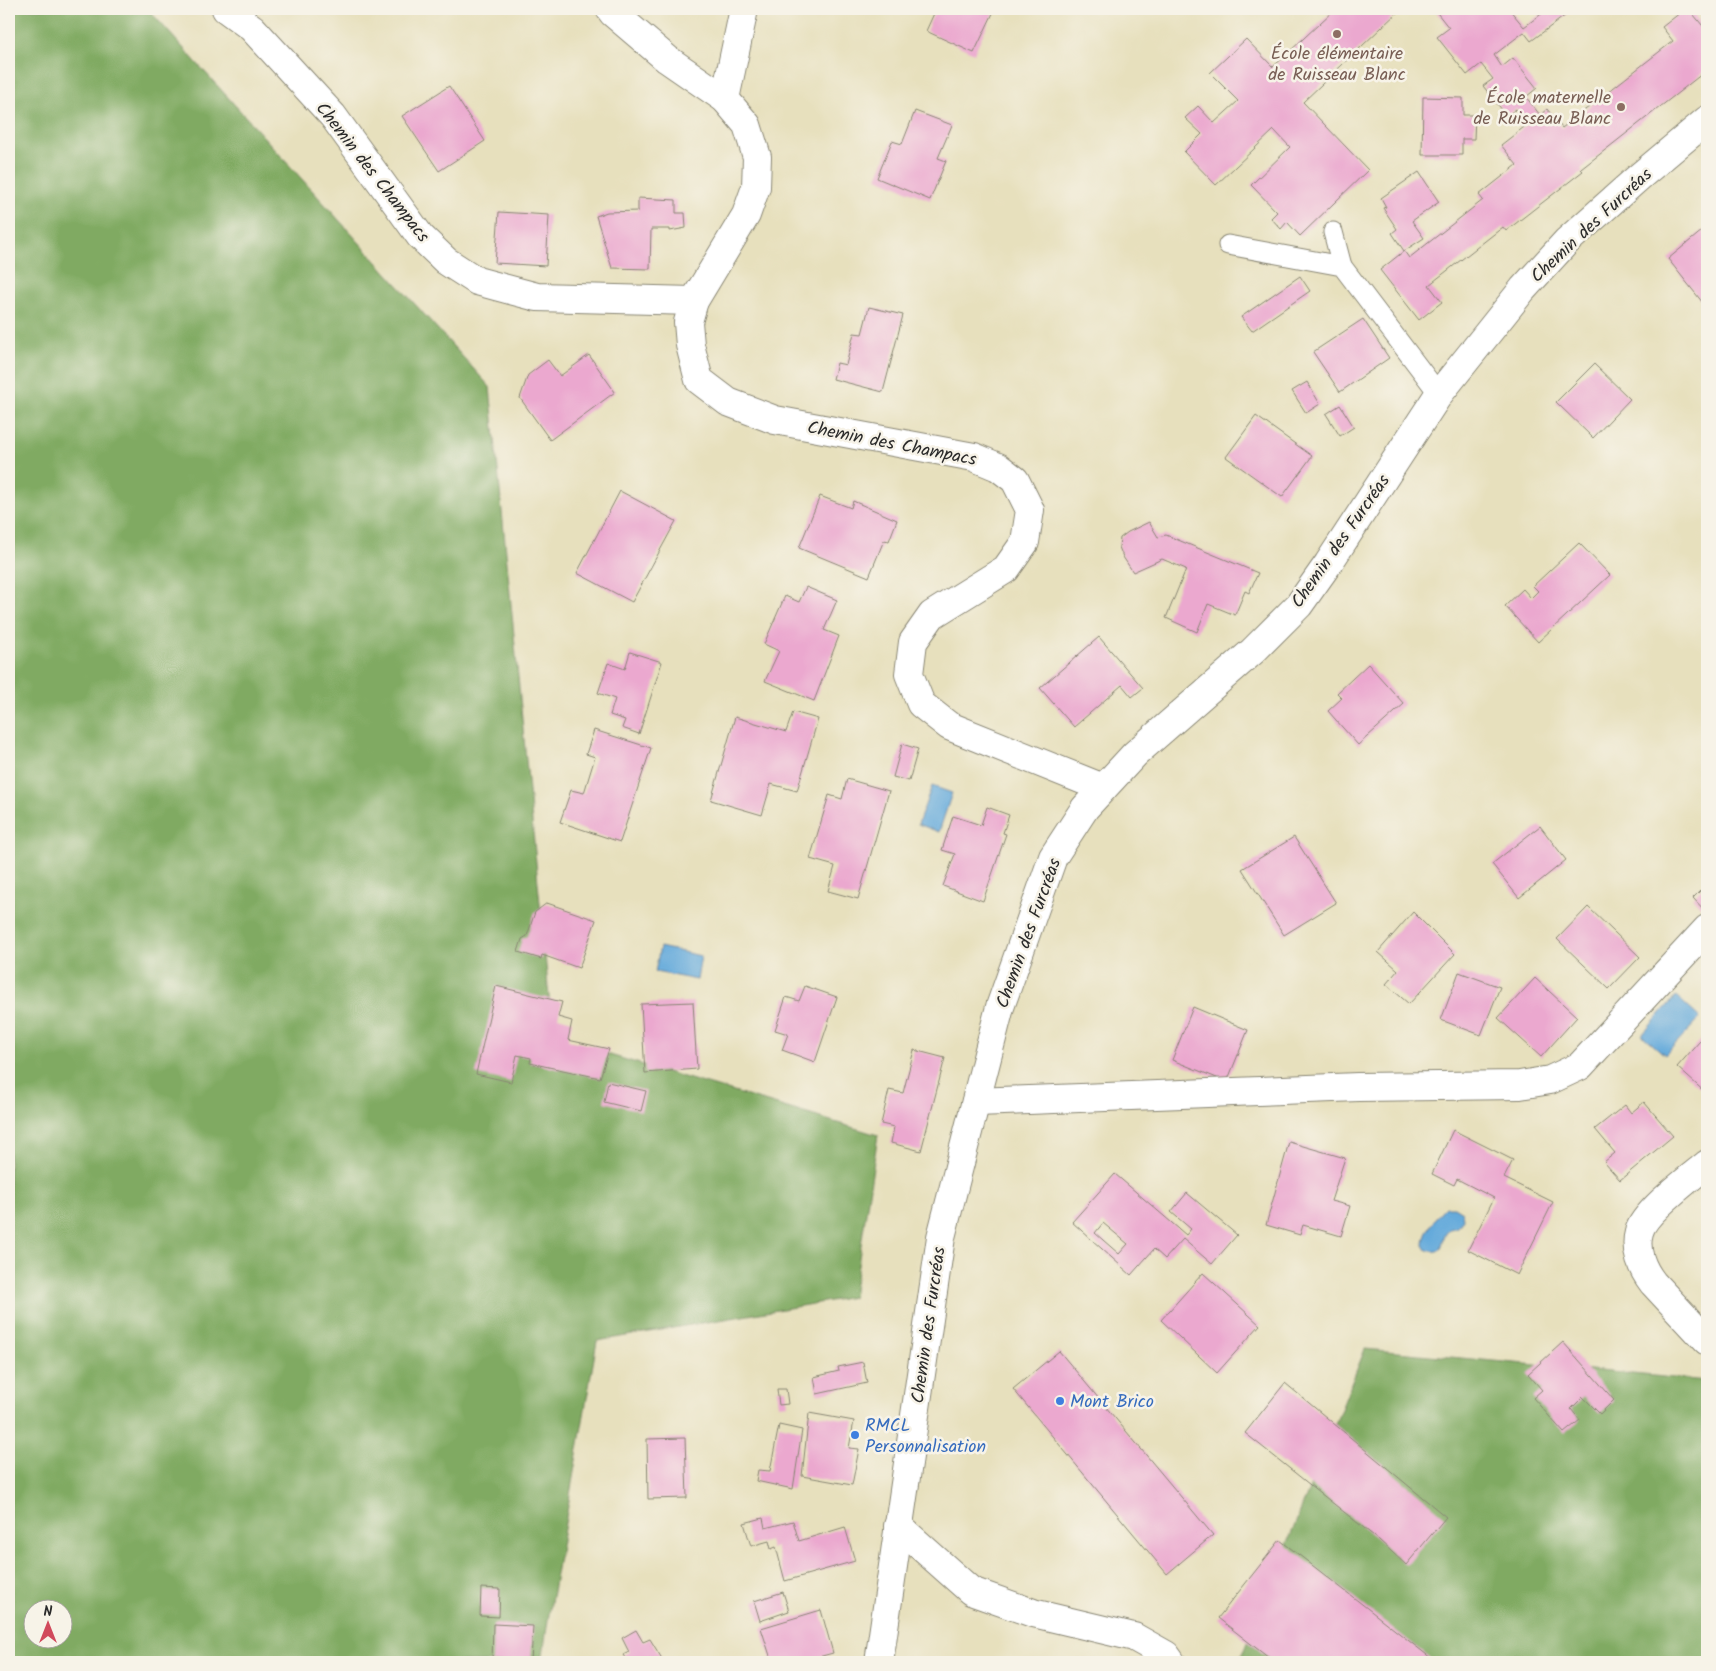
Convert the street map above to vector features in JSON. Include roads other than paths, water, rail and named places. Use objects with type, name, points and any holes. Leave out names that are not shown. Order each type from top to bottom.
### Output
[{"type":"street","name":"Chemin des Champacs","points":[[226,9],[252,28],[333,116],[420,236],[446,261],[477,281],[537,297],[694,301]]},
{"type":"street","name":"Chemin des Champacs","points":[[610,9],[667,59],[725,99],[747,125],[757,157],[756,187],[746,215],[694,301],[688,322],[690,344],[699,380],[728,402],[775,420],[974,457],[998,467],[1015,480],[1030,510],[1025,542],[1006,569],[932,615],[913,642],[909,674],[921,704],[949,726],[1103,788]]},
{"type":"street","points":[[725,99],[744,9]]},
{"type":"street","name":"Chemin des Furcréas","points":[[879,1662],[941,1237],[1000,1007],[1053,857],[1085,808],[1135,754],[1253,651],[1299,605],[1439,394],[1523,289],[1567,241],[1707,120]]},
{"type":"street","points":[[976,1102],[1358,1087],[1520,1085],[1550,1080],[1580,1066],[1707,929]]},
{"type":"street","points":[[1707,1164],[1646,1219],[1639,1232],[1638,1246],[1640,1260],[1645,1273],[1707,1342]]},
{"type":"street","points":[[898,1526],[971,1591],[1033,1613],[1134,1637],[1166,1655],[1171,1662]]},
{"type":"lane","points":[[1333,232],[1342,266],[1439,394]]},
{"type":"lane","points":[[1228,245],[1342,266]]},
{"type":"water","points":[[932,786],[952,793],[939,832],[918,824]]},
{"type":"water","points":[[660,947],[701,956],[697,980],[655,972]]},
{"type":"water","points":[[1676,996],[1700,1018],[1665,1055],[1642,1035]]},
{"type":"water","points":[[1446,1207],[1454,1207],[1462,1212],[1463,1219],[1458,1227],[1446,1232],[1441,1248],[1438,1251],[1427,1250],[1424,1245],[1428,1229]]},
{"type":"place","name":"École élémentaire de Ruisseau Blanc","points":[[1337,34]]},
{"type":"place","name":"École maternelle de Ruisseau Blanc","points":[[1621,107]]},
{"type":"place","name":"Mont Brico","points":[[1060,1401]]},
{"type":"place","name":"RMCL Personnalisation","points":[[855,1435]]}]
